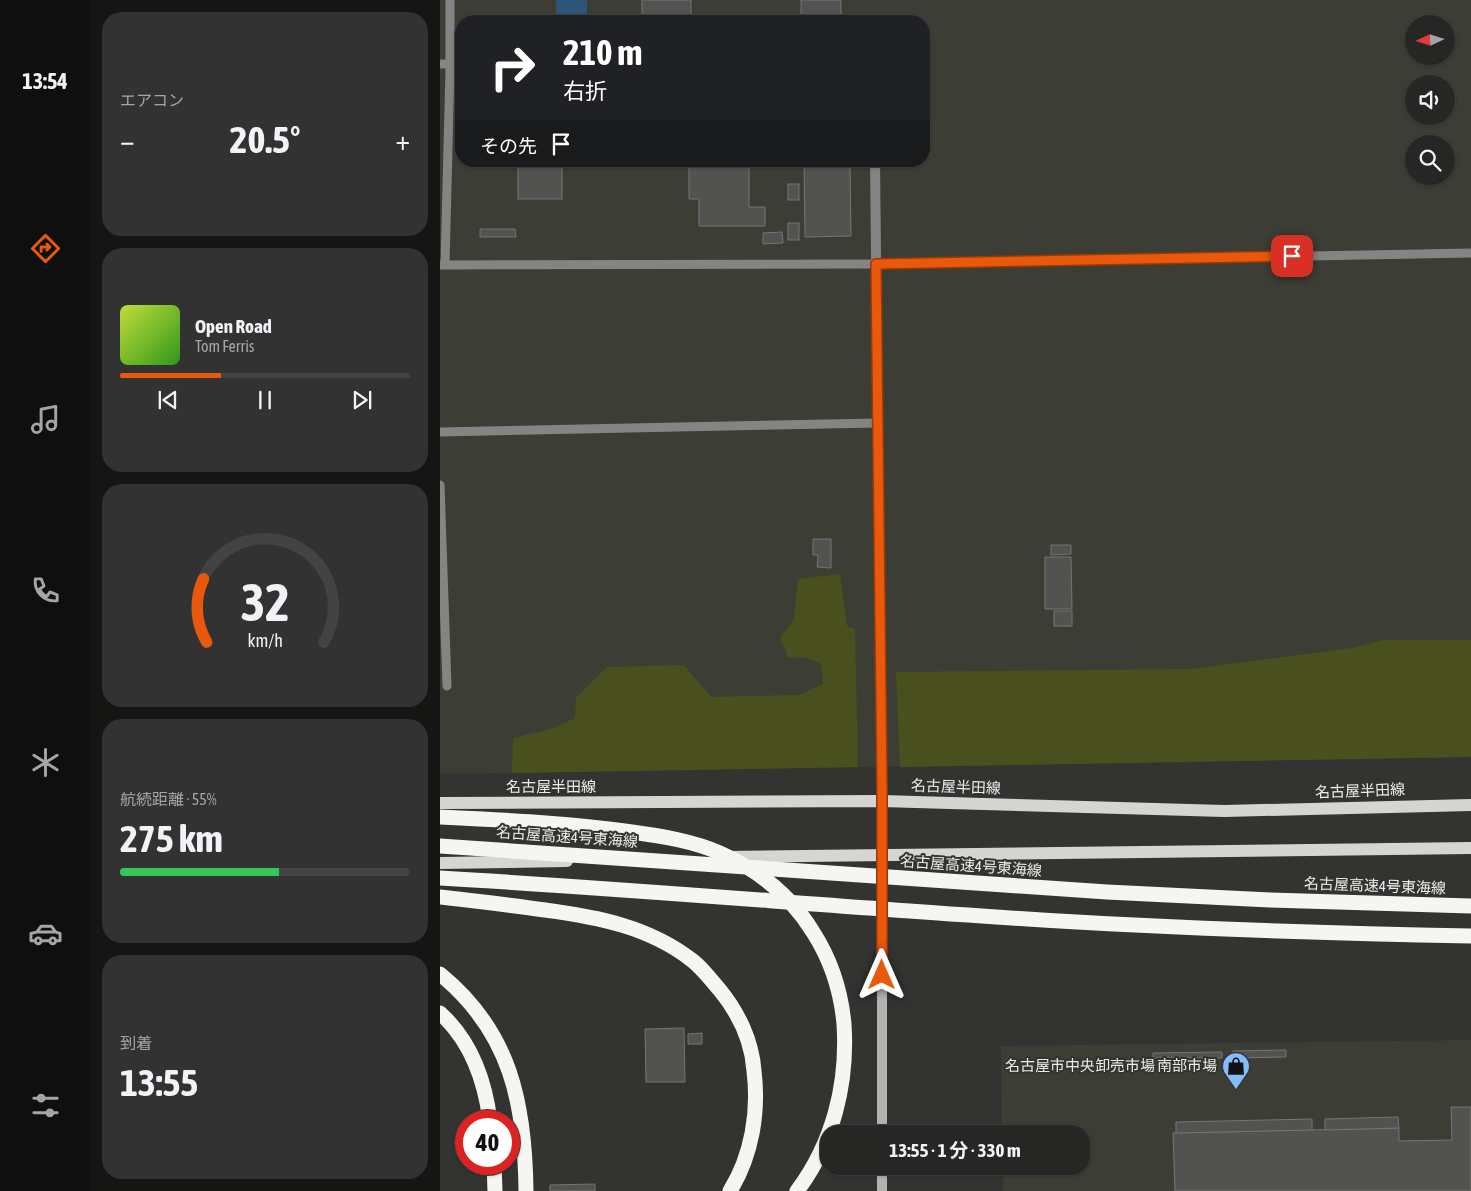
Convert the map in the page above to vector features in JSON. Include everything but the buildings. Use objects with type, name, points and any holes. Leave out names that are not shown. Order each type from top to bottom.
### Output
[{"type":"highway","points":[[440,817],[571,825],[654,835],[687,842],[719,852],[752,870],[789,900],[807,921],[820,942],[830,964],[837,984],[845,1039],[843,1078],[832,1126],[820,1154],[797,1191]]},
{"type":"highway","name":"名古屋高速4号東海線","points":[[440,846],[1097,892],[1270,900],[1471,906]]},
{"type":"highway","points":[[440,878],[523,882],[1111,924],[1471,936]]},
{"type":"highway","points":[[440,897],[597,918],[625,925],[651,935],[694,962],[726,998],[738,1018],[748,1040],[754,1063],[756,1105],[752,1137],[745,1161],[730,1191]]},
{"type":"highway","points":[[440,974],[469,1001],[485,1021],[507,1062],[515,1087],[520,1113],[526,1191]]},
{"type":"highway","points":[[440,1012],[459,1033],[480,1072],[488,1110]]},
{"type":"highway","points":[[494,1175],[495,1191]]},
{"type":"main road","name":"名古屋半田線","points":[[440,803],[882,801],[1224,811],[1471,804]]},
{"type":"main road","points":[[440,863],[882,854],[1471,848]]},
{"type":"street","points":[[875,167],[882,801],[882,1125]]},
{"type":"street","points":[[882,1175],[882,1191]]},
{"type":"lane","points":[[450,0],[450,67],[443,265],[876,264],[1471,253]]},
{"type":"lane","points":[[440,64],[455,68]]},
{"type":"lane","points":[[440,432],[877,423]]},
{"type":"lane","points":[[440,485],[447,686]]},
{"type":"shaded area","points":[[440,0],[1471,0],[1471,757],[440,774]]},
{"type":"shaded area","name":"名古屋市中央卸売市場 南部市場","points":[[1471,1040],[1471,1191],[1003,1191],[1003,1175],[1090,1175],[1090,1125],[1002,1125],[1001,1046]]},
{"type":"green space","points":[[840,574],[847,626],[855,629],[858,767],[512,773],[513,738],[552,729],[575,718],[576,698],[607,667],[684,665],[711,697],[799,695],[823,684],[821,663],[806,658],[788,657],[780,638],[794,619],[798,579]]},
{"type":"green space","points":[[1384,640],[1471,640],[1471,757],[900,767],[896,672],[1191,669],[1352,648]]},
{"type":"water","points":[[556,0],[587,0],[587,15],[556,15]]},
{"type":"place","name":"名古屋市中央卸売市場 南部市場","points":[[1236,1090]]},
{"type":"route","points":[[882,975],[882,789],[876,264],[1292,256]]}]
